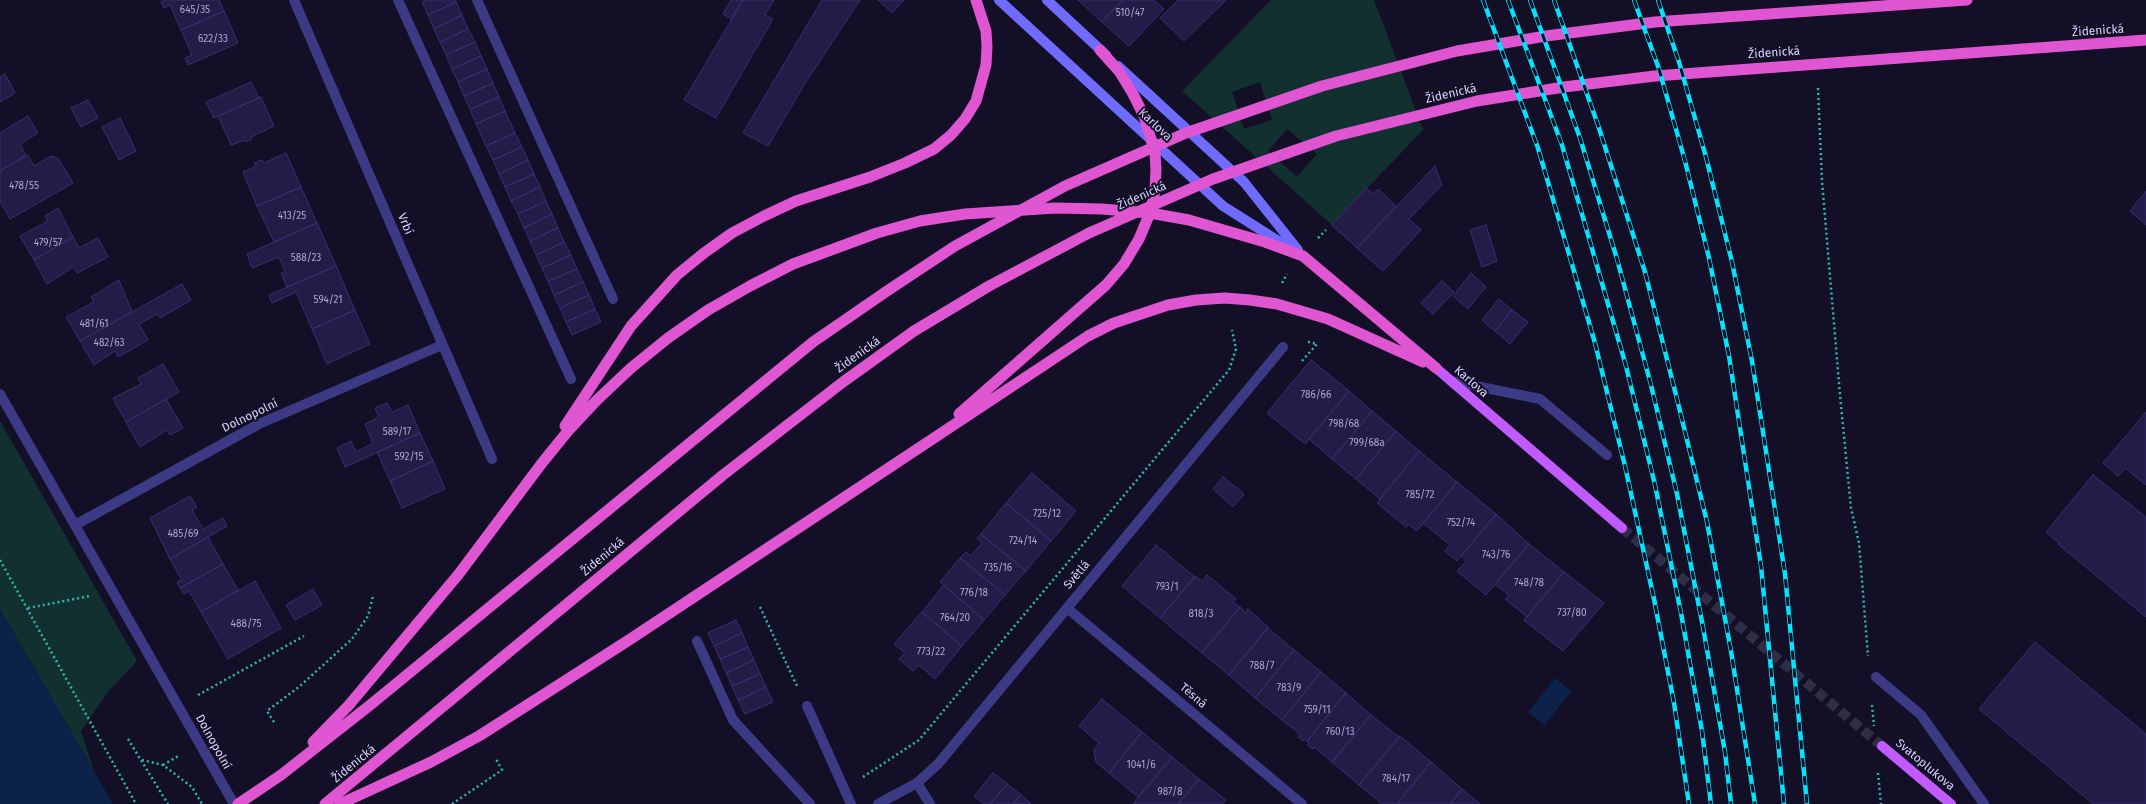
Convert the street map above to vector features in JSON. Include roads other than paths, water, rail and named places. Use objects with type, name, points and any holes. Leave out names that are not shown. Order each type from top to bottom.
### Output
[{"type":"highway","points":[[281,775],[349,705],[403,643],[458,575],[542,463],[631,326],[677,274],[732,233],[764,216],[796,201],[870,177],[906,163],[934,149],[951,135],[965,119],[976,101],[986,66],[988,47],[986,31],[976,0]]},
{"type":"highway","points":[[238,804],[281,775],[630,493],[813,342],[956,246],[1065,186],[1186,133],[1322,86],[1457,51],[1546,36],[1655,22],[1967,0]]},
{"type":"highway","name":"Židenická","points":[[325,804],[496,665],[665,522],[843,382],[914,332],[989,286],[1089,233],[1213,179],[1336,136],[1477,101],[1564,87],[1655,76],[2146,40]]},
{"type":"highway","points":[[927,442],[1106,286],[1124,264],[1139,240],[1150,213],[1155,191],[1155,153],[1144,116],[1133,94],[1119,71],[1100,50]]},
{"type":"highway","points":[[542,463],[597,400],[631,368],[668,338],[708,310],[793,264],[835,247],[913,223],[965,214],[1055,208],[1102,208],[1150,213],[1227,230],[1303,256]]},
{"type":"highway","name":"Karlova","points":[[1303,256],[1436,368]]},
{"type":"highway","points":[[340,804],[431,762],[479,736],[629,640],[1088,336],[1114,323],[1168,305],[1196,300],[1225,298],[1250,300],[1277,304],[1328,319],[1436,368]]},
{"type":"main road","name":"Karlova","points":[[999,0],[1223,206],[1303,256]]},
{"type":"main road","name":"Karlova","points":[[1047,0],[1244,182],[1303,256]]},
{"type":"main road","name":"Karlova","points":[[1436,368],[1622,528]]},
{"type":"main road","name":"Svatoplukova","points":[[1882,746],[1950,804]]},
{"type":"street","name":"Vrbí","points":[[294,0],[492,459]]},
{"type":"street","points":[[398,0],[571,379]]},
{"type":"street","points":[[477,0],[613,299]]},
{"type":"street","name":"Dolnopolní","points":[[75,525],[259,424],[442,345]]},
{"type":"street","name":"Světlá","points":[[878,804],[917,783],[938,764],[1283,347]]},
{"type":"street","points":[[1451,381],[1540,399],[1607,454]]},
{"type":"street","name":"Dolnopolní","points":[[0,394],[234,804]]},
{"type":"street","name":"Těsná","points":[[1067,608],[1302,804]]},
{"type":"street","points":[[696,641],[733,720],[810,804]]},
{"type":"street","points":[[1876,677],[1922,715],[1984,804]]},
{"type":"street","points":[[807,706],[851,804]]},
{"type":"street","points":[[917,783],[930,804]]},
{"type":"water","points":[[0,609],[94,771],[113,804],[0,804]]},
{"type":"water","points":[[1555,678],[1571,691],[1545,725],[1528,712]]},
{"type":"tunnel","points":[[1622,528],[1882,746]]},
{"type":"railway","points":[[1483,0],[1538,148],[1595,343],[1625,466],[1654,599],[1674,703],[1689,804]]},
{"type":"railway","points":[[1508,0],[1562,145],[1626,366],[1655,485],[1681,613],[1702,731],[1711,804]]},
{"type":"railway","points":[[1530,0],[1580,138],[1617,259],[1651,385],[1677,494],[1703,627],[1725,752],[1731,804]]},
{"type":"railway","points":[[1554,0],[1599,128],[1645,272],[1679,407],[1707,522],[1731,651],[1755,804]]},
{"type":"railway","points":[[1634,0],[1659,69],[1685,161],[1709,258],[1729,356],[1761,566],[1784,804]]},
{"type":"railway","points":[[1658,0],[1679,62],[1706,157],[1732,262],[1752,361],[1785,574],[1807,804]]}]
